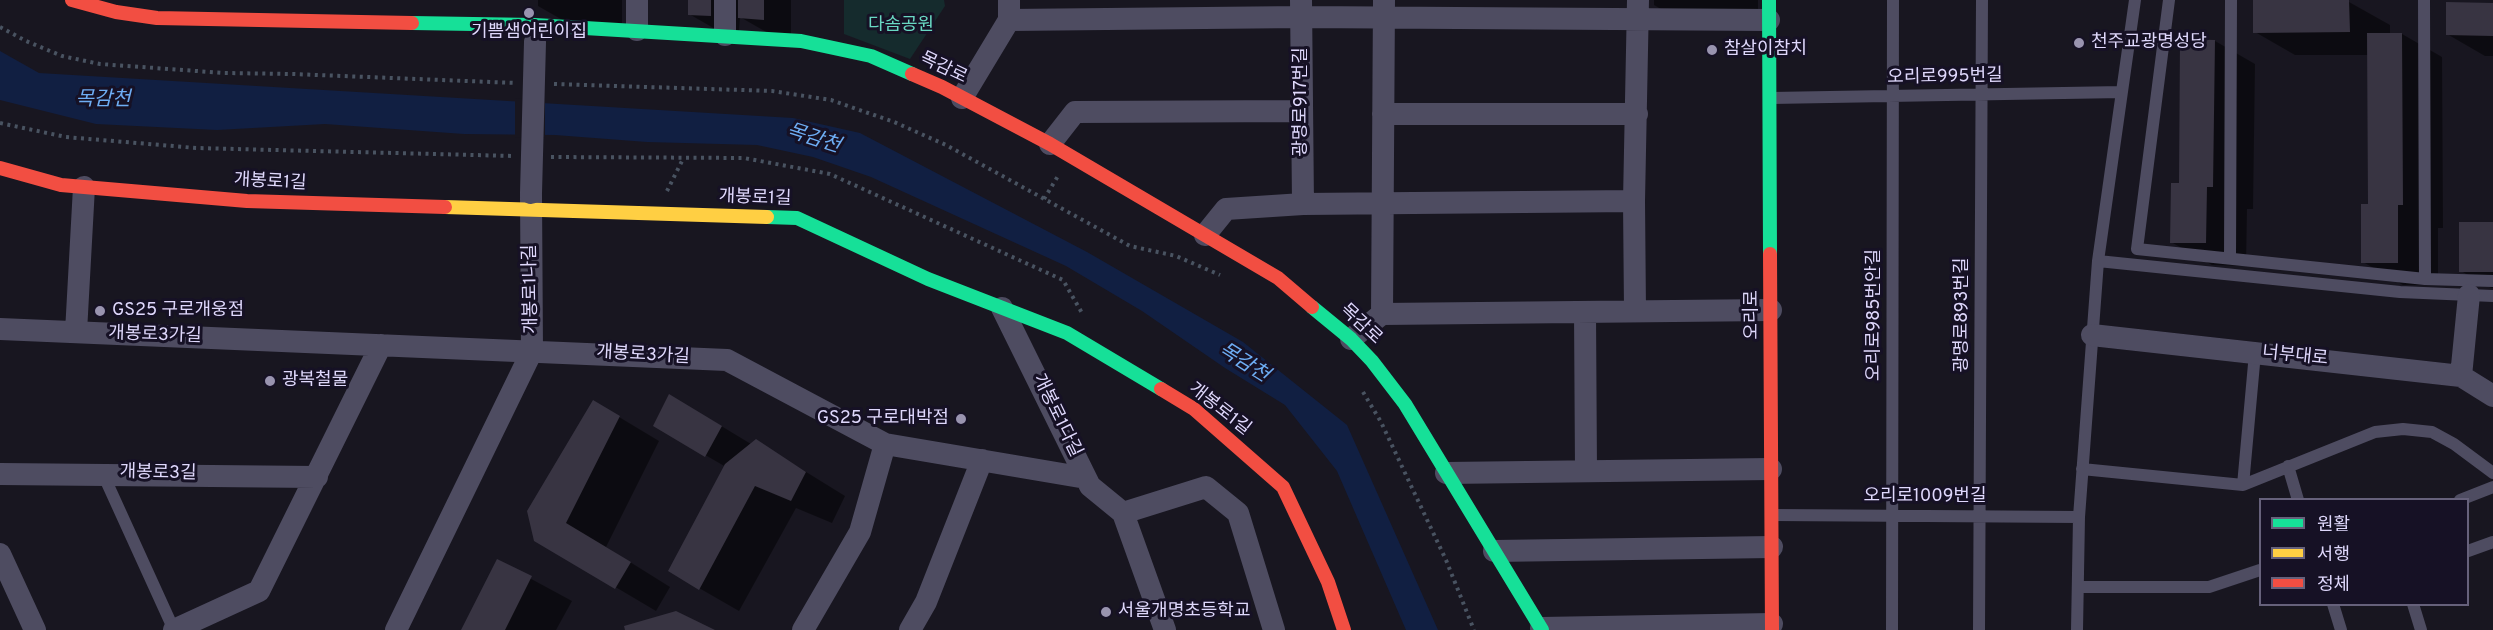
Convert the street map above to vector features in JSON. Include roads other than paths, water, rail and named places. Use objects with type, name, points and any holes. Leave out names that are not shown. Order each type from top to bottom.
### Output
[{"type":"street","name":"목감로","points":[[72,0],[116,12],[157,18],[352,10],[535,34],[637,30],[801,41],[872,56],[962,98],[1050,144],[1278,278],[1351,339],[1372,361],[1405,404],[1541,629]]},
{"type":"street","points":[[637,0],[637,30]]},
{"type":"street","points":[[725,0],[725,35]]},
{"type":"street","name":"광명로917번길","points":[[1302,9],[1303,204]]},
{"type":"street","points":[[1382,314],[1384,9]]},
{"type":"street","points":[[962,98],[1009,10],[1769,10]]},
{"type":"street","points":[[1635,311],[1637,10]]},
{"type":"street","name":"오리로","points":[[1769,10],[1772,627]]},
{"type":"street","name":"개봉로1나길","points":[[396,630],[532,351],[531,202],[535,34]]},
{"type":"street","points":[[1050,144],[1075,112],[1302,111]]},
{"type":"street","points":[[1383,114],[1637,114]]},
{"type":"street","name":"개봉로1길","points":[[0,168],[61,185],[248,201],[531,202],[797,218],[928,279],[1067,333],[1194,409],[1283,487],[1328,582],[1344,630]]},
{"type":"street","points":[[76,332],[84,187]]},
{"type":"street","points":[[1205,236],[1226,209],[1303,204],[1634,201]]},
{"type":"street","points":[[2461,376],[2469,295]]},
{"type":"street","name":"개봉로1다길","points":[[1002,308],[1090,486],[1124,513]]},
{"type":"street","points":[[1351,339],[1382,314],[1771,310]]},
{"type":"street","points":[[1585,312],[1586,471]]},
{"type":"street","name":"개봉로3가길","points":[[0,329],[727,360],[885,444],[1086,478]]},
{"type":"street","name":"너부대로","points":[[2092,335],[2461,376],[2493,396]]},
{"type":"street","points":[[174,630],[259,591],[381,345]]},
{"type":"street","points":[[803,630],[860,531],[885,444]]},
{"type":"street","points":[[910,630],[926,602],[982,460]]},
{"type":"street","points":[[1446,473],[1771,469]]},
{"type":"street","name":"개봉로3길","points":[[0,474],[317,477]]},
{"type":"street","points":[[1165,630],[1124,513],[1206,487],[1238,513],[1274,630]]},
{"type":"street","points":[[1494,551],[1772,547]]},
{"type":"street","points":[[0,554],[35,630]]},
{"type":"street","points":[[1541,629],[1772,627]]},
{"type":"lane","name":"오리로985번안길","points":[[1892,630],[1893,0]]},
{"type":"lane","name":"광명로893번길","points":[[1979,630],[1982,0]]},
{"type":"lane","points":[[2077,630],[2079,517],[2098,261],[2135,0]]},
{"type":"lane","points":[[2169,0],[2137,249],[2425,279],[2493,280]]},
{"type":"lane","points":[[2230,258],[2232,0]]},
{"type":"lane","points":[[2424,0],[2425,279]]},
{"type":"lane","name":"오리로995번길","points":[[1769,98],[2122,92]]},
{"type":"lane","points":[[2098,261],[2389,291],[2493,296]]},
{"type":"lane","points":[[2243,485],[2255,353]]},
{"type":"lane","points":[[2082,469],[2243,485],[2375,432],[2403,429],[2432,432],[2454,444],[2493,473]]},
{"type":"lane","points":[[2288,466],[2297,498]]},
{"type":"lane","points":[[103,474],[174,630]]},
{"type":"lane","points":[[2465,498],[2493,487]]},
{"type":"lane","name":"오리로1009번길","points":[[1772,515],[2079,517]]},
{"type":"lane","points":[[2469,551],[2493,542]]},
{"type":"lane","points":[[2079,587],[2209,587],[2259,570]]},
{"type":"lane","points":[[2334,606],[2341,630]]},
{"type":"lane","points":[[2414,606],[2421,630]]},
{"type":"water","name":"목감천","points":[[0,51],[39,73],[793,118],[860,133],[1087,252],[1243,342],[1347,425],[1438,630],[1406,630],[1337,471],[1285,405],[1225,368],[1142,311],[1066,266],[871,177],[813,157],[757,145],[647,142],[555,135],[464,134],[325,124],[217,130],[96,124],[0,100]]},
{"type":"place","name":"기쁨샘어린이집","points":[[529,13]]},
{"type":"place","name":"천주교광명성당","points":[[2079,43]]},
{"type":"place","name":"참살이참치","points":[[1712,50]]},
{"type":"place","name":"GS25 구로개웅점","points":[[100,311]]},
{"type":"place","name":"광복철물","points":[[270,381]]},
{"type":"place","name":"GS25 구로대박점","points":[[961,419]]},
{"type":"place","name":"서울개명초등학교","points":[[1106,612]]},
{"type":"park label","name":"다솜공원","points":[[901,26]]}]
